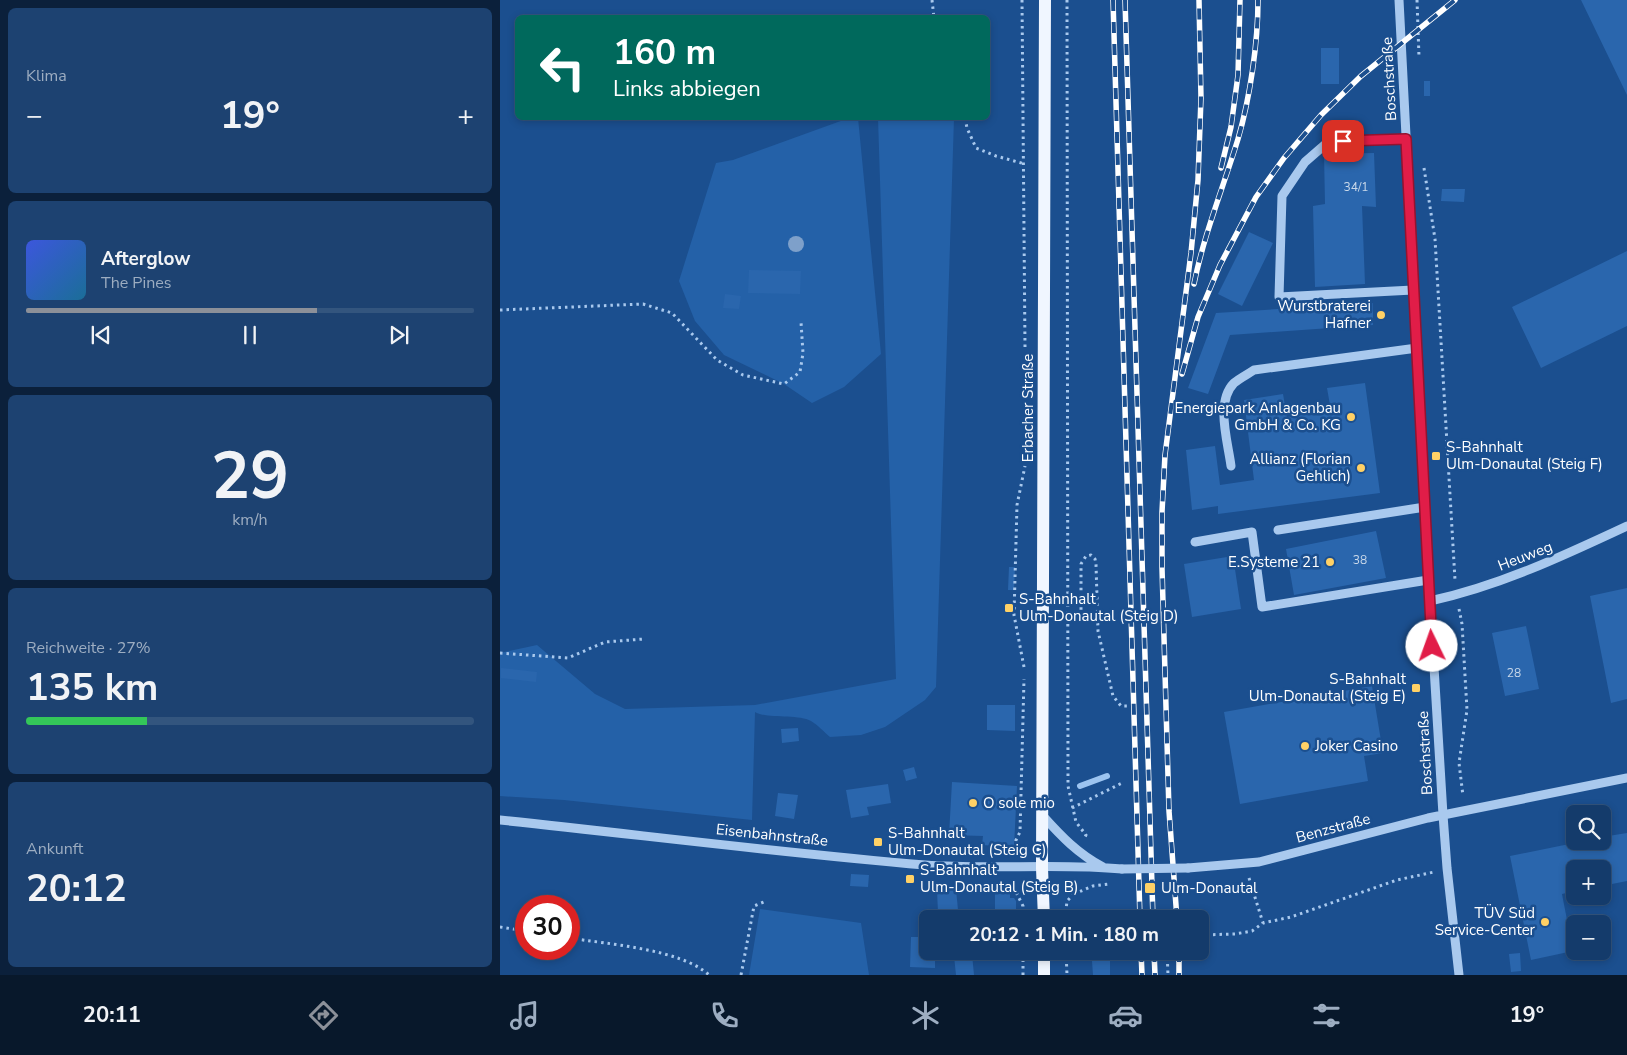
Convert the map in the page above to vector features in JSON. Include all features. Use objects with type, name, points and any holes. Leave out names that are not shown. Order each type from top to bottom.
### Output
[{"type":"main road","name":"Erbacher Straße","points":[[1044,910],[1042,868],[1046,0]]},
{"type":"main road","points":[[1044,960],[1044,975]]},
{"type":"street","name":"Boschstraße","points":[[1399,0],[1428,580],[1447,868],[1459,975]]},
{"type":"street","points":[[1406,139],[1328,142],[1305,162],[1282,196],[1279,297],[1414,290]]},
{"type":"street","points":[[1231,466],[1223,409],[1226,397],[1234,384],[1254,370],[1417,348]]},
{"type":"street","points":[[1278,530],[1425,507]]},
{"type":"street","name":"Heuweg","points":[[1430,601],[1456,595],[1517,575],[1627,526]]},
{"type":"street","points":[[1195,542],[1252,532],[1262,606],[1428,580]]},
{"type":"street","name":"Benzstraße","points":[[1042,868],[1188,868],[1259,862],[1464,810],[1627,778]]},
{"type":"street","points":[[1043,816],[1075,849],[1091,861],[1105,868]]},
{"type":"street","name":"Eisenbahnstraße","points":[[500,820],[908,863],[1042,868]]},
{"type":"path","points":[[932,0],[934,15]]},
{"type":"path","points":[[1022,0],[1025,352]]},
{"type":"path","points":[[1067,0],[1068,786],[1076,822],[1086,835],[1075,849]]},
{"type":"path","points":[[1417,0],[1419,59]]},
{"type":"path","points":[[965,120],[976,148],[996,156],[1045,170]]},
{"type":"path","points":[[1424,164],[1435,239],[1456,595],[1462,624],[1467,710],[1459,763],[1464,810]]},
{"type":"path","points":[[500,310],[643,304],[672,312],[717,360],[743,376],[784,384],[800,372],[803,353],[801,322]]},
{"type":"path","points":[[1023,910],[1023,906],[1014,888],[1014,868],[1016,840],[1020,832],[1024,666],[1014,615],[1017,505],[1026,462]]},
{"type":"path","points":[[1068,619],[1081,616],[1081,564],[1086,556],[1091,555],[1096,559],[1098,631],[1113,696],[1121,706],[1128,706]]},
{"type":"path","points":[[500,654],[568,658],[605,642],[644,639]]},
{"type":"path","points":[[1072,808],[1122,783]]},
{"type":"path","points":[[1073,867],[1074,894]]},
{"type":"path","points":[[1209,935],[1235,934],[1252,931],[1263,923],[1292,917],[1397,880],[1421,876],[1447,868]]},
{"type":"path","points":[[1250,878],[1263,923]]},
{"type":"path","points":[[1066,910],[1067,901],[1074,894],[1093,886],[1112,884]]},
{"type":"path","points":[[741,975],[754,906],[766,901]]},
{"type":"path","points":[[500,927],[515,929]]},
{"type":"path","points":[[580,940],[653,951],[680,958],[709,975]]},
{"type":"path","points":[[1023,960],[1023,975]]},
{"type":"path","points":[[1066,960],[1067,975]]},
{"type":"path","points":[[1168,960],[1168,975]]},
{"type":"shaded area","points":[[843,120],[858,120],[881,354],[844,387],[812,403],[784,384],[724,355],[695,321],[679,281],[716,163],[733,160]]},
{"type":"shaded area","points":[[878,120],[954,120],[936,687],[925,700],[885,727],[861,735],[830,737],[814,723],[805,719],[755,712],[752,820],[564,800],[500,796],[500,653],[537,645],[595,694],[625,709],[755,705],[896,679]]},
{"type":"shaded area","points":[[760,909],[861,923],[869,975],[749,975]]},
{"type":"building","points":[[1581,0],[1627,0],[1627,95]]},
{"type":"building","points":[[1321,48],[1339,48],[1339,84],[1321,84]]},
{"type":"building","points":[[1424,81],[1430,81],[1430,96],[1424,96]]},
{"type":"building","points":[[1374,153],[1376,207],[1362,206],[1365,284],[1315,287],[1313,206],[1325,204],[1324,154]]},
{"type":"building","points":[[1442,189],[1465,189],[1464,202],[1441,201]]},
{"type":"building","points":[[1249,232],[1273,243],[1242,306],[1218,294]]},
{"type":"building","points":[[1627,251],[1627,326],[1541,368],[1512,307]]},
{"type":"building","points":[[749,270],[801,271],[800,294],[748,293]]},
{"type":"building","points":[[725,294],[741,296],[739,309],[723,308]]},
{"type":"building","points":[[1373,303],[1373,325],[1230,335],[1208,394],[1188,388],[1216,313]]},
{"type":"building","points":[[1365,383],[1380,493],[1218,514],[1218,506],[1192,510],[1186,450],[1215,446],[1220,485],[1254,480],[1244,400],[1283,394],[1287,417],[1331,411],[1327,388]]},
{"type":"building","points":[[1376,531],[1386,578],[1294,595],[1286,549]]},
{"type":"building","points":[[1233,556],[1241,609],[1192,617],[1184,564]]},
{"type":"building","points":[[1009,567],[1015,567],[1014,590],[1008,590]]},
{"type":"building","points":[[1627,588],[1627,699],[1611,703],[1590,596]]},
{"type":"building","points":[[1526,626],[1539,689],[1505,696],[1492,633]]},
{"type":"building","points":[[501,668],[537,672],[536,682],[501,678]]},
{"type":"building","name":"Joker Casino","points":[[1372,686],[1383,753],[1364,756],[1368,781],[1240,804],[1224,712]]},
{"type":"building","points":[[987,705],[1015,705],[1015,731],[987,730]]},
{"type":"building","points":[[798,728],[799,741],[782,743],[781,729]]},
{"type":"building","points":[[914,767],[917,778],[906,781],[903,770]]},
{"type":"building","points":[[952,782],[1017,786],[1014,847],[982,845],[983,836],[949,835]]},
{"type":"building","points":[[888,784],[891,803],[867,807],[869,815],[851,818],[846,790]]},
{"type":"building","points":[[778,793],[798,795],[794,819],[775,816]]},
{"type":"building","name":"TÜV Süd Service-Center","points":[[1627,833],[1627,881],[1611,884],[1611,860],[1566,860],[1566,893],[1562,894],[1566,915],[1566,952],[1531,960],[1510,856],[1566,845],[1566,850],[1611,850],[1611,836]]},
{"type":"building","points":[[851,874],[869,875],[868,887],[850,886]]},
{"type":"building","points":[[956,889],[958,910],[938,910],[937,891]]},
{"type":"building","points":[[995,892],[1010,892],[1010,898],[1014,898],[1016,901],[1016,910],[995,910]]},
{"type":"building","points":[[911,937],[919,937],[919,960],[935,960],[935,968],[910,967]]},
{"type":"building","points":[[1520,953],[1521,971],[1511,972],[1509,954]]},
{"type":"building","points":[[954,960],[973,960],[974,975],[956,975]]},
{"type":"building","points":[[1092,961],[1110,961],[1110,975],[1093,975]]},
{"type":"waterway","points":[[1080,786],[1107,776]]},
{"type":"railway","points":[[1113,0],[1140,910]]},
{"type":"railway","points":[[1125,0],[1153,910]]},
{"type":"railway","points":[[1176,910],[1169,811],[1162,512],[1165,455],[1191,253],[1198,180],[1201,98],[1199,0]]},
{"type":"railway","points":[[1221,168],[1231,127],[1238,75],[1240,0]]},
{"type":"railway","points":[[1194,284],[1203,247],[1238,139],[1246,106],[1255,52],[1258,0]]},
{"type":"railway","points":[[1182,374],[1198,317],[1220,265],[1256,197],[1284,158],[1321,115],[1361,76],[1455,0]]},
{"type":"railway","points":[[1141,960],[1142,975]]},
{"type":"railway","points":[[1154,960],[1155,975]]},
{"type":"railway","points":[[1179,960],[1179,975]]},
{"type":"place","name":"Wurstbraterei Hafner","points":[[1381,315]]},
{"type":"place","name":"Energiepark Anlagenbau GmbH & Co. KG","points":[[1351,417]]},
{"type":"place","name":"S-Bahnhalt Ulm-Donautal (Steig F)","points":[[1436,456]]},
{"type":"place","name":"Allianz (Florian Gehlich)","points":[[1361,468]]},
{"type":"place","name":"E.Systeme 21","points":[[1330,562]]},
{"type":"place","name":"S-Bahnhalt Ulm-Donautal (Steig D)","points":[[1009,608]]},
{"type":"place","name":"S-Bahnhalt Ulm-Donautal (Steig E)","points":[[1416,688]]},
{"type":"place","name":"Joker Casino","points":[[1305,746]]},
{"type":"place","name":"O sole mio","points":[[973,803]]},
{"type":"place","name":"S-Bahnhalt Ulm-Donautal (Steig C)","points":[[878,842]]},
{"type":"place","name":"S-Bahnhalt Ulm-Donautal (Steig B)","points":[[910,879]]},
{"type":"place","name":"Ulm-Donautal","points":[[1150,888]]},
{"type":"place","name":"TÜV Süd Service-Center","points":[[1545,922]]},
{"type":"route","points":[[1343,141],[1406,139],[1432,646]]}]
